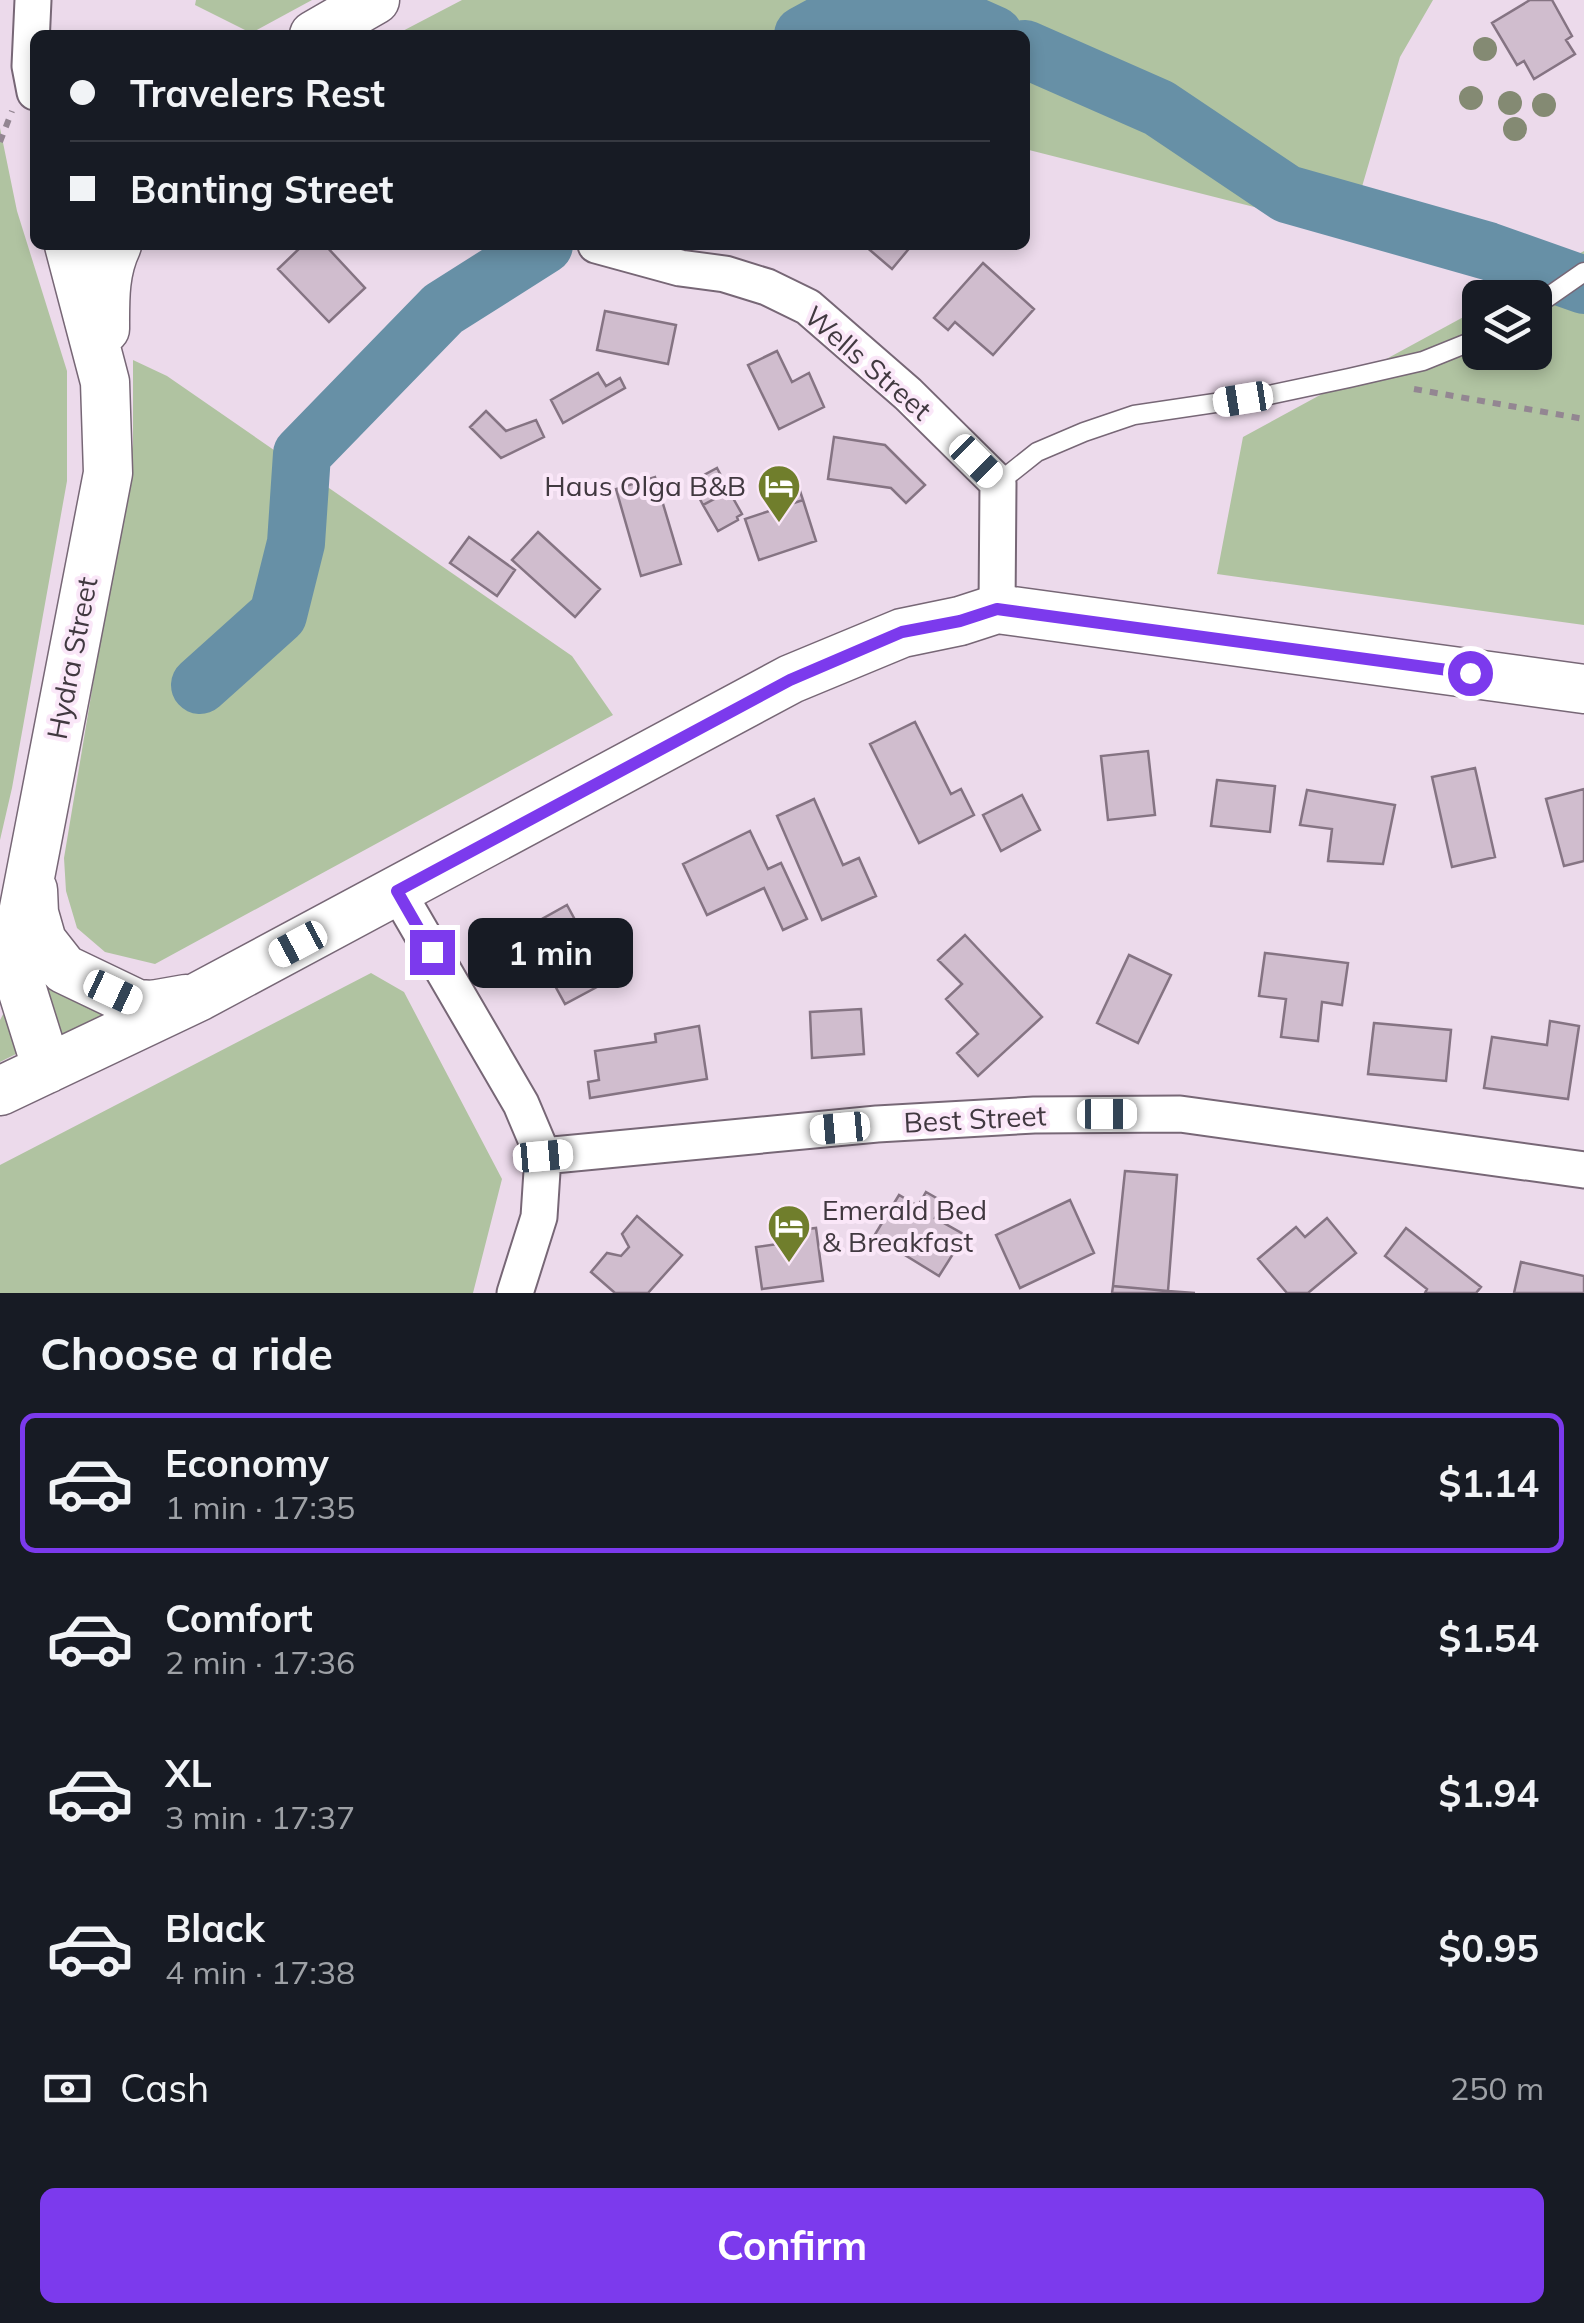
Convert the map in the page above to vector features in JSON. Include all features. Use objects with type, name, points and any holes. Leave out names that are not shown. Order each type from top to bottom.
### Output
[{"type":"street","points":[[35,0],[41,30]]},
{"type":"street","points":[[33,30],[35,0]]},
{"type":"street","points":[[323,30],[376,0]]},
{"type":"street","name":"Hydra Street","points":[[47,1069],[8,984],[108,473],[105,382],[70,250]]},
{"type":"street","points":[[105,382],[105,286],[114,250]]},
{"type":"street","name":"Wells Street","points":[[614,250],[680,268],[724,274],[766,287],[808,307],[908,394],[998,483]]},
{"type":"street","points":[[997,609],[998,483]]},
{"type":"street","points":[[0,1091],[198,998],[790,680],[902,632],[997,609],[1584,689]]},
{"type":"street","points":[[32,866],[34,913],[42,942],[64,969],[138,1004],[198,998]]},
{"type":"street","points":[[397,891],[520,1104],[543,1156],[539,1218],[515,1293]]},
{"type":"street","name":"Best Street","points":[[543,1156],[877,1124],[1034,1115],[1180,1114],[1584,1170]]},
{"type":"lane","points":[[1552,294],[1584,272]]},
{"type":"lane","points":[[998,483],[1037,452],[1134,416],[1349,378],[1422,361],[1462,345]]},
{"type":"path","points":[[1408,388],[1584,419]]},
{"type":"green space","points":[[196,0],[312,0],[257,30],[245,30],[195,5]]},
{"type":"green space","points":[[462,0],[1433,0],[1400,57],[1349,231],[1030,150],[1030,30],[405,30]]},
{"type":"green space","points":[[0,128],[17,211],[67,371],[67,481],[0,840]]},
{"type":"green space","points":[[1584,251],[1584,625],[1217,574],[1243,437],[1462,318],[1462,370],[1552,370],[1552,280],[1530,280]]},
{"type":"green space","points":[[133,360],[167,376],[572,656],[613,715],[155,964],[105,952],[77,928],[66,891],[64,858],[133,444]]},
{"type":"green space","points":[[37,946],[119,1008],[49,1040]]},
{"type":"green space","points":[[371,973],[404,992],[502,1179],[473,1293],[0,1293],[0,1165]]},
{"type":"green space","points":[[7,1007],[22,1051],[0,1062],[0,1020]]},
{"type":"building","points":[[1530,0],[1552,0],[1572,36],[1566,40],[1575,54],[1534,79],[1524,61],[1517,65],[1492,23]]},
{"type":"building","points":[[298,250],[330,250],[365,288],[329,322],[278,269]]},
{"type":"building","points":[[870,250],[908,250],[892,269]]},
{"type":"building","points":[[983,263],[1034,309],[993,355],[955,322],[948,330],[934,318]]},
{"type":"building","points":[[605,311],[676,325],[668,364],[597,350]]},
{"type":"building","points":[[777,351],[792,382],[809,373],[824,407],[779,429],[748,365]]},
{"type":"building","points":[[598,373],[606,386],[620,378],[625,388],[563,423],[551,400]]},
{"type":"building","points":[[486,411],[506,431],[536,420],[544,437],[501,458],[470,427]]},
{"type":"building","points":[[834,437],[885,445],[925,485],[906,503],[891,488],[828,479]]},
{"type":"building","points":[[717,468],[729,491],[703,505],[691,482]]},
{"type":"building","points":[[655,477],[681,564],[641,576],[616,489]]},
{"type":"building","points":[[798,485],[803,500],[773,510],[769,495]]},
{"type":"building","points":[[729,491],[742,514],[718,531],[703,505]]},
{"type":"building","points":[[803,500],[816,541],[759,560],[745,519]]},
{"type":"building","points":[[538,532],[600,589],[575,617],[512,560]]},
{"type":"building","points":[[469,537],[515,570],[497,596],[450,563]]},
{"type":"building","points":[[915,722],[951,794],[961,789],[974,815],[919,843],[870,744]]},
{"type":"building","points":[[1148,751],[1155,815],[1108,820],[1101,756]]},
{"type":"building","points":[[1475,768],[1495,857],[1452,867],[1432,777]]},
{"type":"building","points":[[1217,780],[1275,786],[1270,832],[1211,826]]},
{"type":"building","points":[[1584,789],[1584,861],[1564,866],[1546,799]]},
{"type":"building","points":[[1307,790],[1395,805],[1383,864],[1328,861],[1332,829],[1300,825]]},
{"type":"building","points":[[1022,795],[1040,830],[1001,851],[983,815]]},
{"type":"building","points":[[814,799],[843,865],[859,858],[876,896],[822,920],[777,816]]},
{"type":"building","points":[[750,831],[768,869],[781,863],[807,919],[783,930],[764,888],[707,915],[683,864]]},
{"type":"building","points":[[567,905],[608,981],[565,1004],[524,929]]},
{"type":"building","points":[[965,935],[1042,1017],[978,1076],[957,1053],[978,1034],[946,999],[962,984],[938,960]]},
{"type":"building","points":[[1265,953],[1348,963],[1342,1005],[1322,1002],[1318,1041],[1281,1037],[1286,999],[1259,996]]},
{"type":"building","points":[[1129,955],[1171,975],[1138,1043],[1097,1023]]},
{"type":"building","points":[[861,1009],[864,1054],[812,1058],[810,1012]]},
{"type":"building","points":[[1550,1021],[1579,1026],[1568,1099],[1484,1088],[1492,1037],[1547,1045]]},
{"type":"building","points":[[1374,1023],[1451,1030],[1446,1081],[1368,1074]]},
{"type":"building","points":[[699,1026],[707,1079],[590,1098],[588,1082],[599,1080],[595,1051],[656,1042],[655,1034]]},
{"type":"building","points":[[1125,1171],[1177,1175],[1168,1291],[1113,1286]]},
{"type":"building","points":[[926,1192],[945,1203],[935,1218],[965,1235],[939,1276],[874,1236],[899,1195],[918,1206]]},
{"type":"building","points":[[1070,1200],[1094,1253],[1020,1288],[996,1235]]},
{"type":"building","points":[[637,1216],[682,1255],[648,1293],[615,1293],[591,1272],[607,1253],[621,1256],[629,1247],[622,1234]]},
{"type":"building","points":[[1327,1218],[1356,1253],[1308,1293],[1287,1293],[1258,1259],[1296,1227],[1305,1237]]},
{"type":"building","name":"Emerald Bed & Breakfast","points":[[816,1228],[823,1281],[762,1289],[756,1247],[785,1243],[783,1232]]},
{"type":"building","points":[[1406,1228],[1481,1287],[1476,1293],[1425,1293],[1427,1289],[1385,1256]]},
{"type":"building","points":[[1521,1262],[1584,1276],[1584,1293],[1514,1293]]},
{"type":"building","points":[[1113,1286],[1168,1291],[1195,1293],[1112,1293]]},
{"type":"waterway","points":[[812,30],[823,24],[920,2],[983,30]]},
{"type":"waterway","points":[[1030,51],[1159,108],[1287,194],[1488,251],[1584,285]]},
{"type":"waterway","points":[[200,685],[278,615],[296,543],[302,454],[443,309],[536,250]]},
{"type":"place","name":"Haus Olga B&B","points":[[779,524]]},
{"type":"place","name":"Emerald Bed & Breakfast","points":[[789,1264]]},
{"type":"route","points":[[432,952],[397,891],[790,680],[902,632],[997,609],[1470,673]]}]
